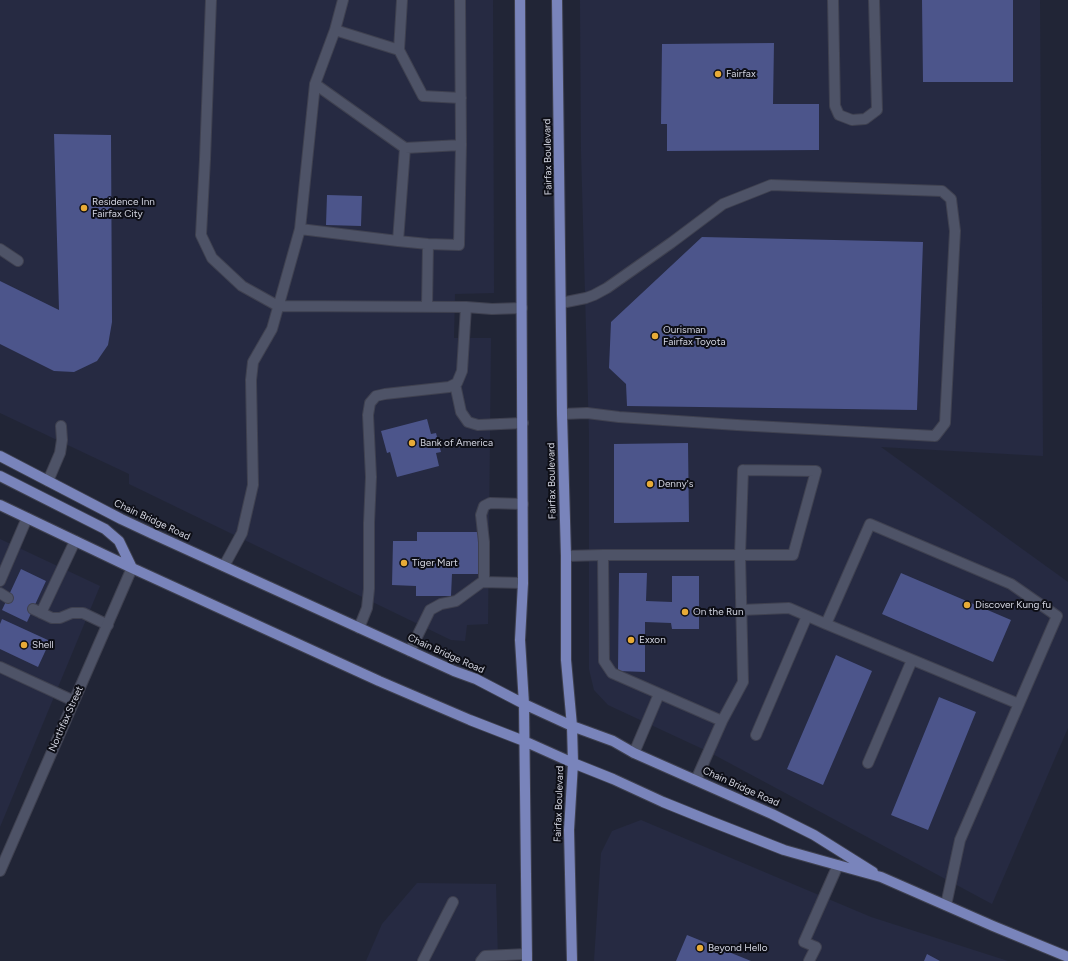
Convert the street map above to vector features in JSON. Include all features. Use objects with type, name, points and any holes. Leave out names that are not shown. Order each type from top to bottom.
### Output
[{"type":"main road","points":[[520,0],[523,504],[523,583],[520,640],[524,704],[527,957]]},
{"type":"main road","name":"Fairfax Boulevard","points":[[557,0],[562,414],[566,556],[566,660],[572,726],[573,763],[570,830],[572,961]]},
{"type":"main road","name":"Chain Bridge Road","points":[[0,456],[120,519],[454,671],[476,679],[524,704],[572,726],[613,741],[634,753],[804,829],[832,845],[881,877]]},
{"type":"main road","points":[[0,476],[104,529],[119,541],[132,568]]},
{"type":"main road","name":"Chain Bridge Road","points":[[0,506],[379,681],[573,763],[613,778],[663,802],[784,850],[881,877],[1068,957]]},
{"type":"street","points":[[211,0],[206,159],[201,235],[212,258],[242,286],[278,306],[466,307],[492,309],[522,308]]},
{"type":"street","points":[[224,566],[242,533],[253,485],[253,362],[272,329],[300,229],[315,84],[335,30],[343,0]]},
{"type":"street","points":[[402,0],[399,50],[423,96],[461,98]]},
{"type":"street","points":[[300,229],[398,241],[459,245],[461,145],[460,0]]},
{"type":"street","points":[[833,0],[835,106],[839,115],[852,120],[865,119],[877,110],[874,0]]},
{"type":"street","points":[[335,30],[399,50]]},
{"type":"street","points":[[315,84],[405,148],[461,145]]},
{"type":"street","points":[[398,241],[405,148]]},
{"type":"street","points":[[561,303],[586,298],[607,288],[723,204],[771,185],[942,191],[951,199],[955,231],[945,423],[935,436],[722,424],[619,417],[587,413],[562,414]]},
{"type":"street","points":[[427,307],[428,244]]},
{"type":"street","points":[[0,249],[18,261]]},
{"type":"street","points":[[359,628],[367,608],[369,589],[371,477],[368,414],[370,404],[376,396],[449,387],[457,383],[462,371],[466,307]]},
{"type":"street","points":[[454,384],[461,412],[468,422],[478,425],[522,423]]},
{"type":"street","points":[[48,481],[60,453],[62,440],[61,426]]},
{"type":"street","points":[[566,556],[603,555],[740,555],[794,555],[816,471],[743,470],[740,555],[742,682],[722,721],[696,780]]},
{"type":"street","points":[[484,582],[484,542],[481,515],[484,506],[490,503],[523,504]]},
{"type":"street","points":[[0,581],[27,518]]},
{"type":"street","points":[[826,624],[870,524],[1011,584],[1057,616],[960,840],[946,905]]},
{"type":"street","points":[[75,541],[37,611],[52,618],[60,618],[72,613],[83,613],[108,625]]},
{"type":"street","points":[[603,555],[604,660],[612,673],[722,721]]},
{"type":"street","name":"Northfax Street","points":[[0,871],[2,859],[108,625],[132,568]]},
{"type":"street","points":[[410,651],[430,610],[441,604],[456,601],[482,582],[523,583]]},
{"type":"street","points":[[741,610],[788,608],[1019,704]]},
{"type":"street","points":[[756,735],[807,616]]},
{"type":"street","points":[[868,763],[912,660]]},
{"type":"street","points":[[0,667],[74,701]]},
{"type":"street","points":[[634,753],[659,694]]},
{"type":"street","points":[[809,961],[816,947],[804,942],[838,865]]},
{"type":"street","points":[[423,961],[453,902]]},
{"type":"street","points":[[481,961],[485,956],[527,957]]},
{"type":"shaded area","points":[[0,0],[493,0],[494,293],[455,294],[454,338],[491,338],[488,624],[467,625],[465,641],[451,640],[129,484],[129,474],[0,413]]},
{"type":"shaded area","points":[[580,0],[1040,0],[1043,456],[881,447],[1068,582],[1068,728],[992,904],[707,751],[608,705],[594,690],[589,669],[589,435],[581,151]]},
{"type":"shaded area","points":[[0,539],[100,586],[0,827]]},
{"type":"shaded area","points":[[641,820],[871,917],[1008,961],[594,961],[601,853],[612,831]]},
{"type":"shaded area","points":[[417,883],[496,884],[498,961],[366,961],[382,924]]},
{"type":"building","points":[[922,0],[1013,0],[1013,82],[923,82]]},
{"type":"building","name":"Fairfax","points":[[774,43],[773,104],[819,104],[819,150],[667,151],[667,124],[661,124],[662,44]]},
{"type":"building","name":"Residence Inn Fairfax City","points":[[54,134],[111,135],[112,322],[108,345],[97,361],[74,372],[54,371],[0,344],[0,281],[59,310]]},
{"type":"building","points":[[327,195],[362,196],[361,226],[326,225]]},
{"type":"building","points":[[702,237],[923,242],[917,410],[627,406],[626,384],[609,368],[611,322]]},
{"type":"building","name":"Bank of America","points":[[427,419],[431,434],[436,433],[441,452],[436,453],[439,466],[397,477],[390,452],[387,453],[381,431]]},
{"type":"building","points":[[688,443],[689,522],[614,523],[614,444]]},
{"type":"building","points":[[417,532],[479,532],[481,574],[452,574],[451,596],[416,596],[416,586],[392,585],[393,541],[417,541]]},
{"type":"building","points":[[21,569],[46,581],[27,622],[2,610]]},
{"type":"building","points":[[619,573],[647,573],[646,601],[672,602],[672,576],[699,576],[699,629],[672,629],[671,623],[645,622],[645,672],[618,671]]},
{"type":"building","points":[[901,573],[1011,620],[993,662],[882,614]]},
{"type":"building","name":"Shell","points":[[2,619],[50,641],[38,667],[0,649],[0,624]]},
{"type":"building","points":[[836,655],[872,671],[823,785],[787,769]]},
{"type":"building","points":[[939,697],[976,712],[928,830],[891,815]]},
{"type":"building","name":"Beyond Hello","points":[[687,935],[751,961],[676,961]]},
{"type":"building","points":[[927,954],[940,961],[924,961]]},
{"type":"place","name":"Fairfax","points":[[718,74]]},
{"type":"place","name":"Residence Inn Fairfax City","points":[[84,208]]},
{"type":"place","name":"Ourisman Fairfax Toyota","points":[[655,336]]},
{"type":"place","name":"Bank of America","points":[[412,443]]},
{"type":"place","name":"Denny's","points":[[650,484]]},
{"type":"place","name":"Tiger Mart","points":[[404,563]]},
{"type":"place","name":"Discover Kung fu","points":[[967,605]]},
{"type":"place","name":"On the Run","points":[[685,612]]},
{"type":"place","name":"Exxon","points":[[631,640]]},
{"type":"place","name":"Shell","points":[[24,645]]},
{"type":"place","name":"Beyond Hello","points":[[700,948]]}]
